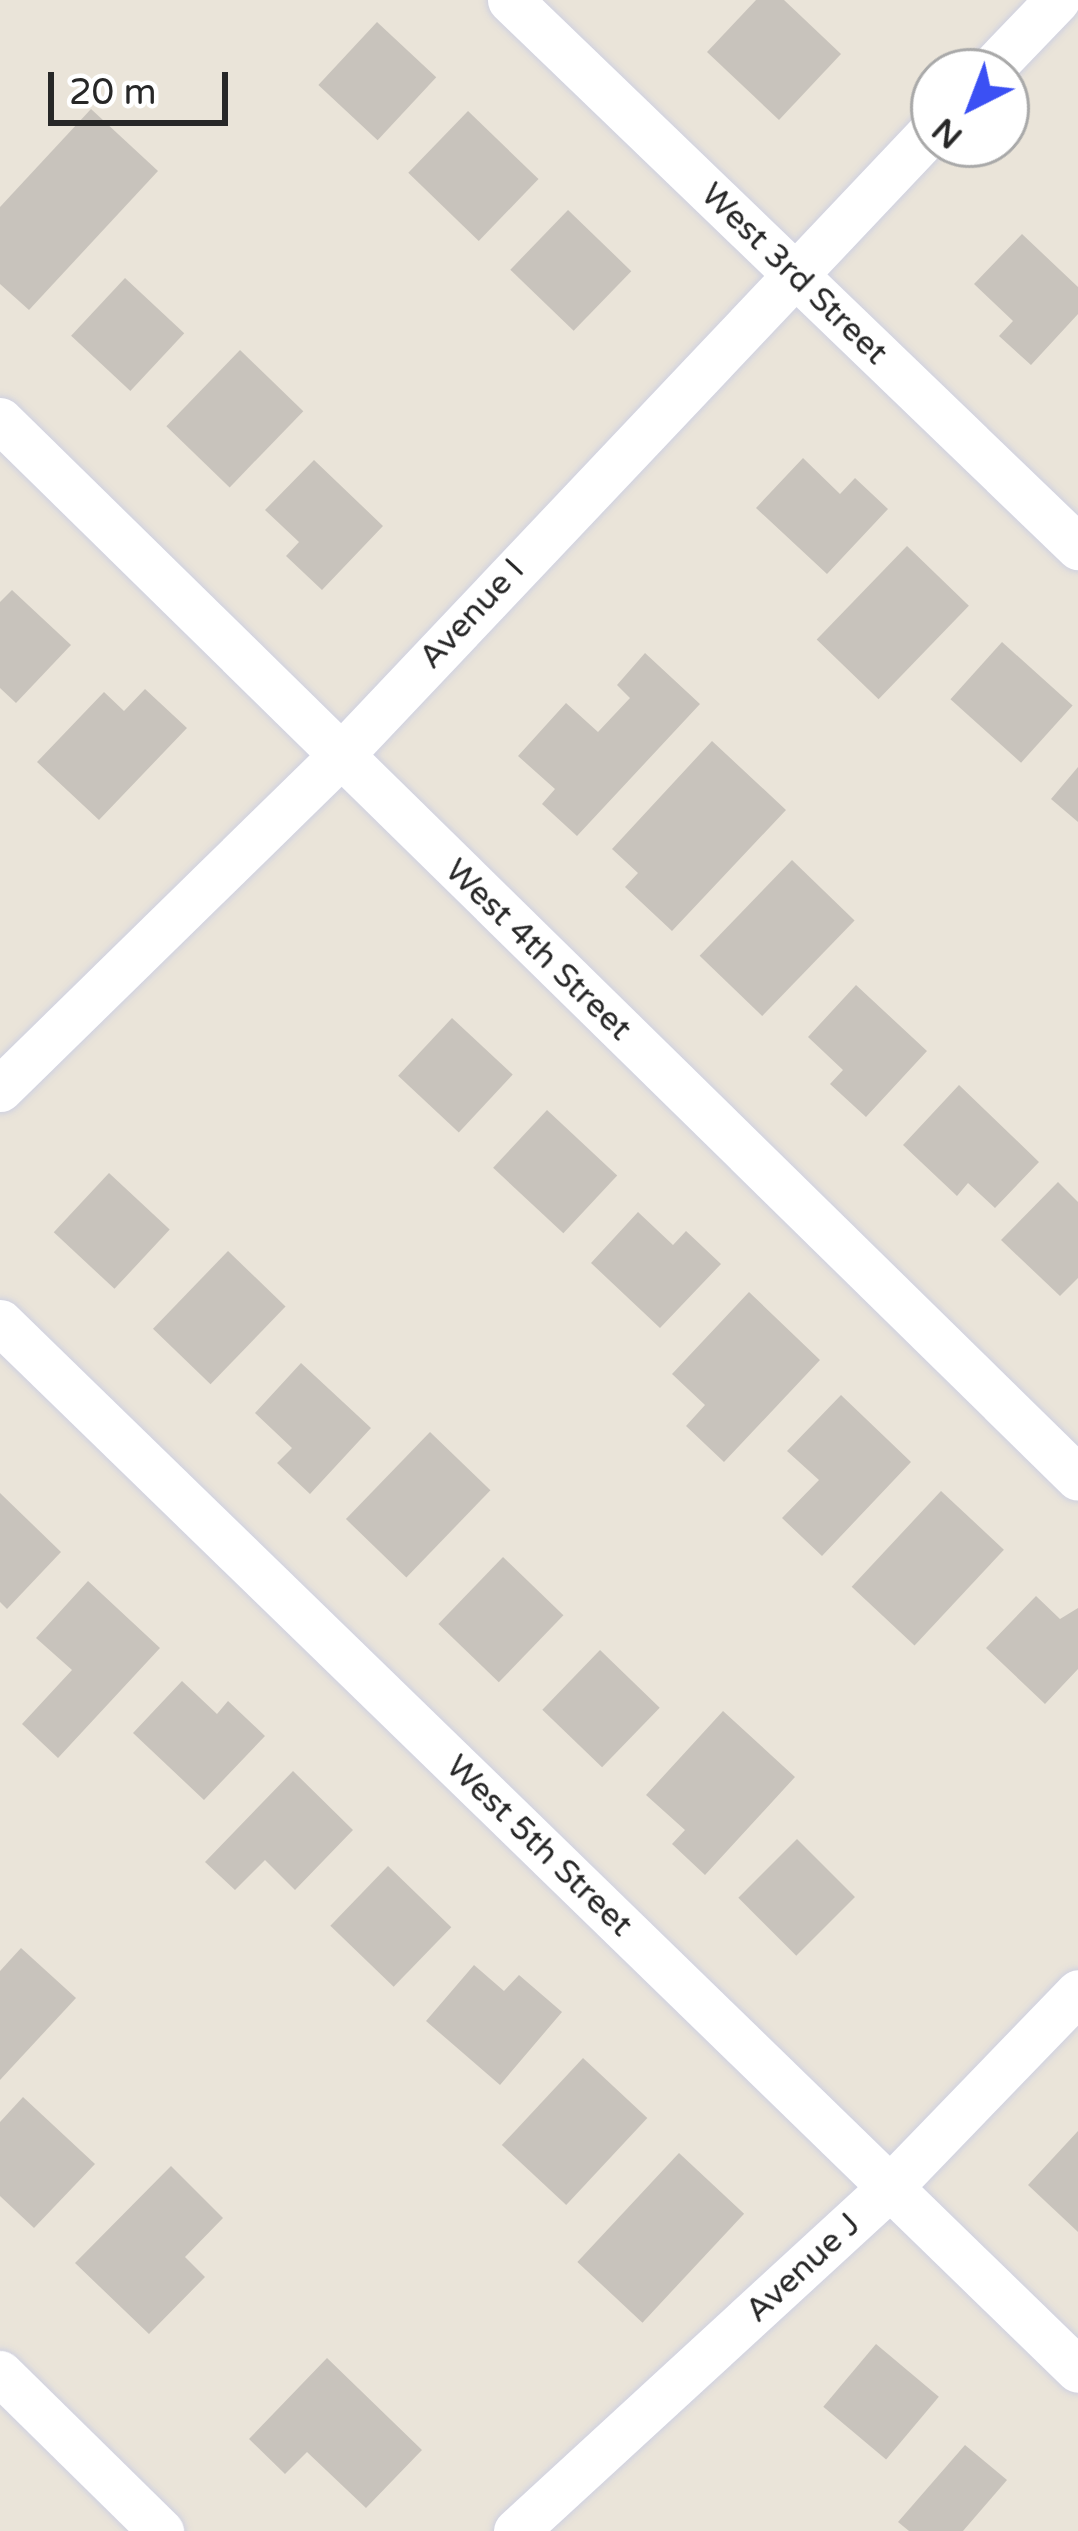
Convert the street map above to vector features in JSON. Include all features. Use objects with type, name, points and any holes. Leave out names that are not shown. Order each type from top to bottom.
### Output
[{"type":"street","name":"West 3rd Street","points":[[510,0],[1078,548]]},
{"type":"street","points":[[1011,48],[1057,0]]},
{"type":"street","name":"Avenue I","points":[[0,1090],[340,756],[910,153]]},
{"type":"street","name":"West 4th Street","points":[[0,420],[1078,1478]]},
{"type":"street","name":"West 5th Street","points":[[0,1322],[1078,2370]]},
{"type":"street","name":"Avenue J","points":[[516,2531],[889,2188],[1078,1992]]},
{"type":"street","points":[[0,2373],[161,2531]]},
{"type":"building","points":[[756,0],[784,0],[841,54],[779,120],[707,52]]},
{"type":"building","points":[[377,22],[436,77],[378,140],[318,85]]},
{"type":"building","points":[[91,109],[158,171],[29,310],[0,284],[0,207]]},
{"type":"building","points":[[468,111],[538,179],[479,241],[408,173]]},
{"type":"building","points":[[568,210],[631,271],[574,331],[510,270]]},
{"type":"building","points":[[1022,234],[1078,287],[1078,314],[1031,365],[999,336],[1013,321],[974,284]]},
{"type":"building","points":[[125,278],[184,333],[130,391],[71,336]]},
{"type":"building","points":[[240,350],[303,411],[230,487],[166,426]]},
{"type":"building","points":[[803,458],[840,494],[855,478],[888,509],[827,574],[756,508]]},
{"type":"building","points":[[314,460],[383,526],[322,590],[286,556],[299,542],[265,510]]},
{"type":"building","points":[[907,546],[969,606],[879,699],[817,640]]},
{"type":"building","points":[[12,590],[71,645],[16,703],[0,688],[0,602]]},
{"type":"building","points":[[1002,642],[1073,706],[1021,763],[950,699]]},
{"type":"building","points":[[645,653],[700,704],[577,836],[542,804],[555,789],[518,756],[566,703],[598,732],[630,698],[617,685]]},
{"type":"building","points":[[145,689],[187,728],[99,820],[37,762],[104,692],[124,711]]},
{"type":"building","points":[[712,741],[786,810],[672,931],[625,887],[638,873],[612,849]]},
{"type":"building","points":[[1078,767],[1078,822],[1051,799]]},
{"type":"building","points":[[792,860],[855,920],[762,1016],[700,956]]},
{"type":"building","points":[[856,985],[927,1051],[866,1117],[830,1084],[843,1070],[808,1037]]},
{"type":"building","points":[[452,1018],[513,1075],[459,1132],[398,1076]]},
{"type":"building","points":[[959,1085],[1039,1162],[995,1208],[968,1183],[957,1196],[903,1145]]},
{"type":"building","points":[[547,1110],[617,1175],[563,1233],[493,1168]]},
{"type":"building","points":[[109,1173],[170,1230],[114,1289],[54,1232]]},
{"type":"building","points":[[1058,1182],[1078,1202],[1078,1278],[1060,1296],[1001,1240]]},
{"type":"building","points":[[638,1212],[673,1245],[686,1231],[721,1264],[660,1328],[591,1263]]},
{"type":"building","points":[[228,1251],[286,1307],[211,1384],[153,1329]]},
{"type":"building","points":[[749,1292],[820,1360],[724,1462],[686,1426],[705,1405],[672,1374]]},
{"type":"building","points":[[301,1363],[371,1428],[310,1494],[277,1463],[292,1448],[255,1413]]},
{"type":"building","points":[[841,1395],[911,1462],[822,1556],[782,1518],[819,1480],[787,1451]]},
{"type":"building","points":[[430,1432],[490,1490],[406,1577],[346,1519]]},
{"type":"building","points":[[941,1491],[1004,1550],[915,1645],[852,1587]]},
{"type":"building","points":[[0,1493],[61,1552],[7,1609],[0,1602]]},
{"type":"building","points":[[503,1557],[563,1615],[499,1682],[438,1624]]},
{"type":"building","points":[[88,1581],[160,1648],[58,1758],[22,1724],[72,1670],[36,1638]]},
{"type":"building","points":[[1036,1596],[1060,1619],[1078,1608],[1078,1669],[1045,1704],[986,1648]]},
{"type":"building","points":[[600,1650],[660,1708],[602,1767],[542,1710]]},
{"type":"building","points":[[182,1681],[217,1714],[228,1701],[265,1736],[204,1800],[133,1733]]},
{"type":"building","points":[[723,1711],[795,1777],[705,1875],[672,1844],[685,1830],[646,1795]]},
{"type":"building","points":[[293,1771],[353,1830],[295,1890],[265,1860],[235,1890],[205,1862]]},
{"type":"building","points":[[797,1839],[855,1897],[796,1956],[738,1898]]},
{"type":"building","points":[[388,1866],[451,1927],[394,1987],[330,1926]]},
{"type":"building","points":[[21,1948],[76,1998],[0,2080],[0,1971]]},
{"type":"building","points":[[474,1965],[504,1991],[519,1975],[562,2012],[500,2085],[426,2021]]},
{"type":"building","points":[[583,2058],[647,2118],[566,2205],[502,2145]]},
{"type":"building","points":[[23,2097],[95,2164],[34,2228],[0,2196],[0,2122]]},
{"type":"building","points":[[1078,2131],[1078,2232],[1028,2185]]},
{"type":"building","points":[[679,2153],[744,2214],[642,2323],[577,2262]]},
{"type":"building","points":[[171,2166],[223,2218],[185,2257],[205,2277],[149,2334],[75,2263]]},
{"type":"building","points":[[876,2344],[939,2397],[886,2460],[823,2407]]},
{"type":"building","points":[[327,2358],[422,2450],[366,2508],[307,2452],[285,2474],[249,2439]]},
{"type":"building","points":[[965,2445],[1007,2480],[963,2531],[909,2531],[898,2522]]}]
